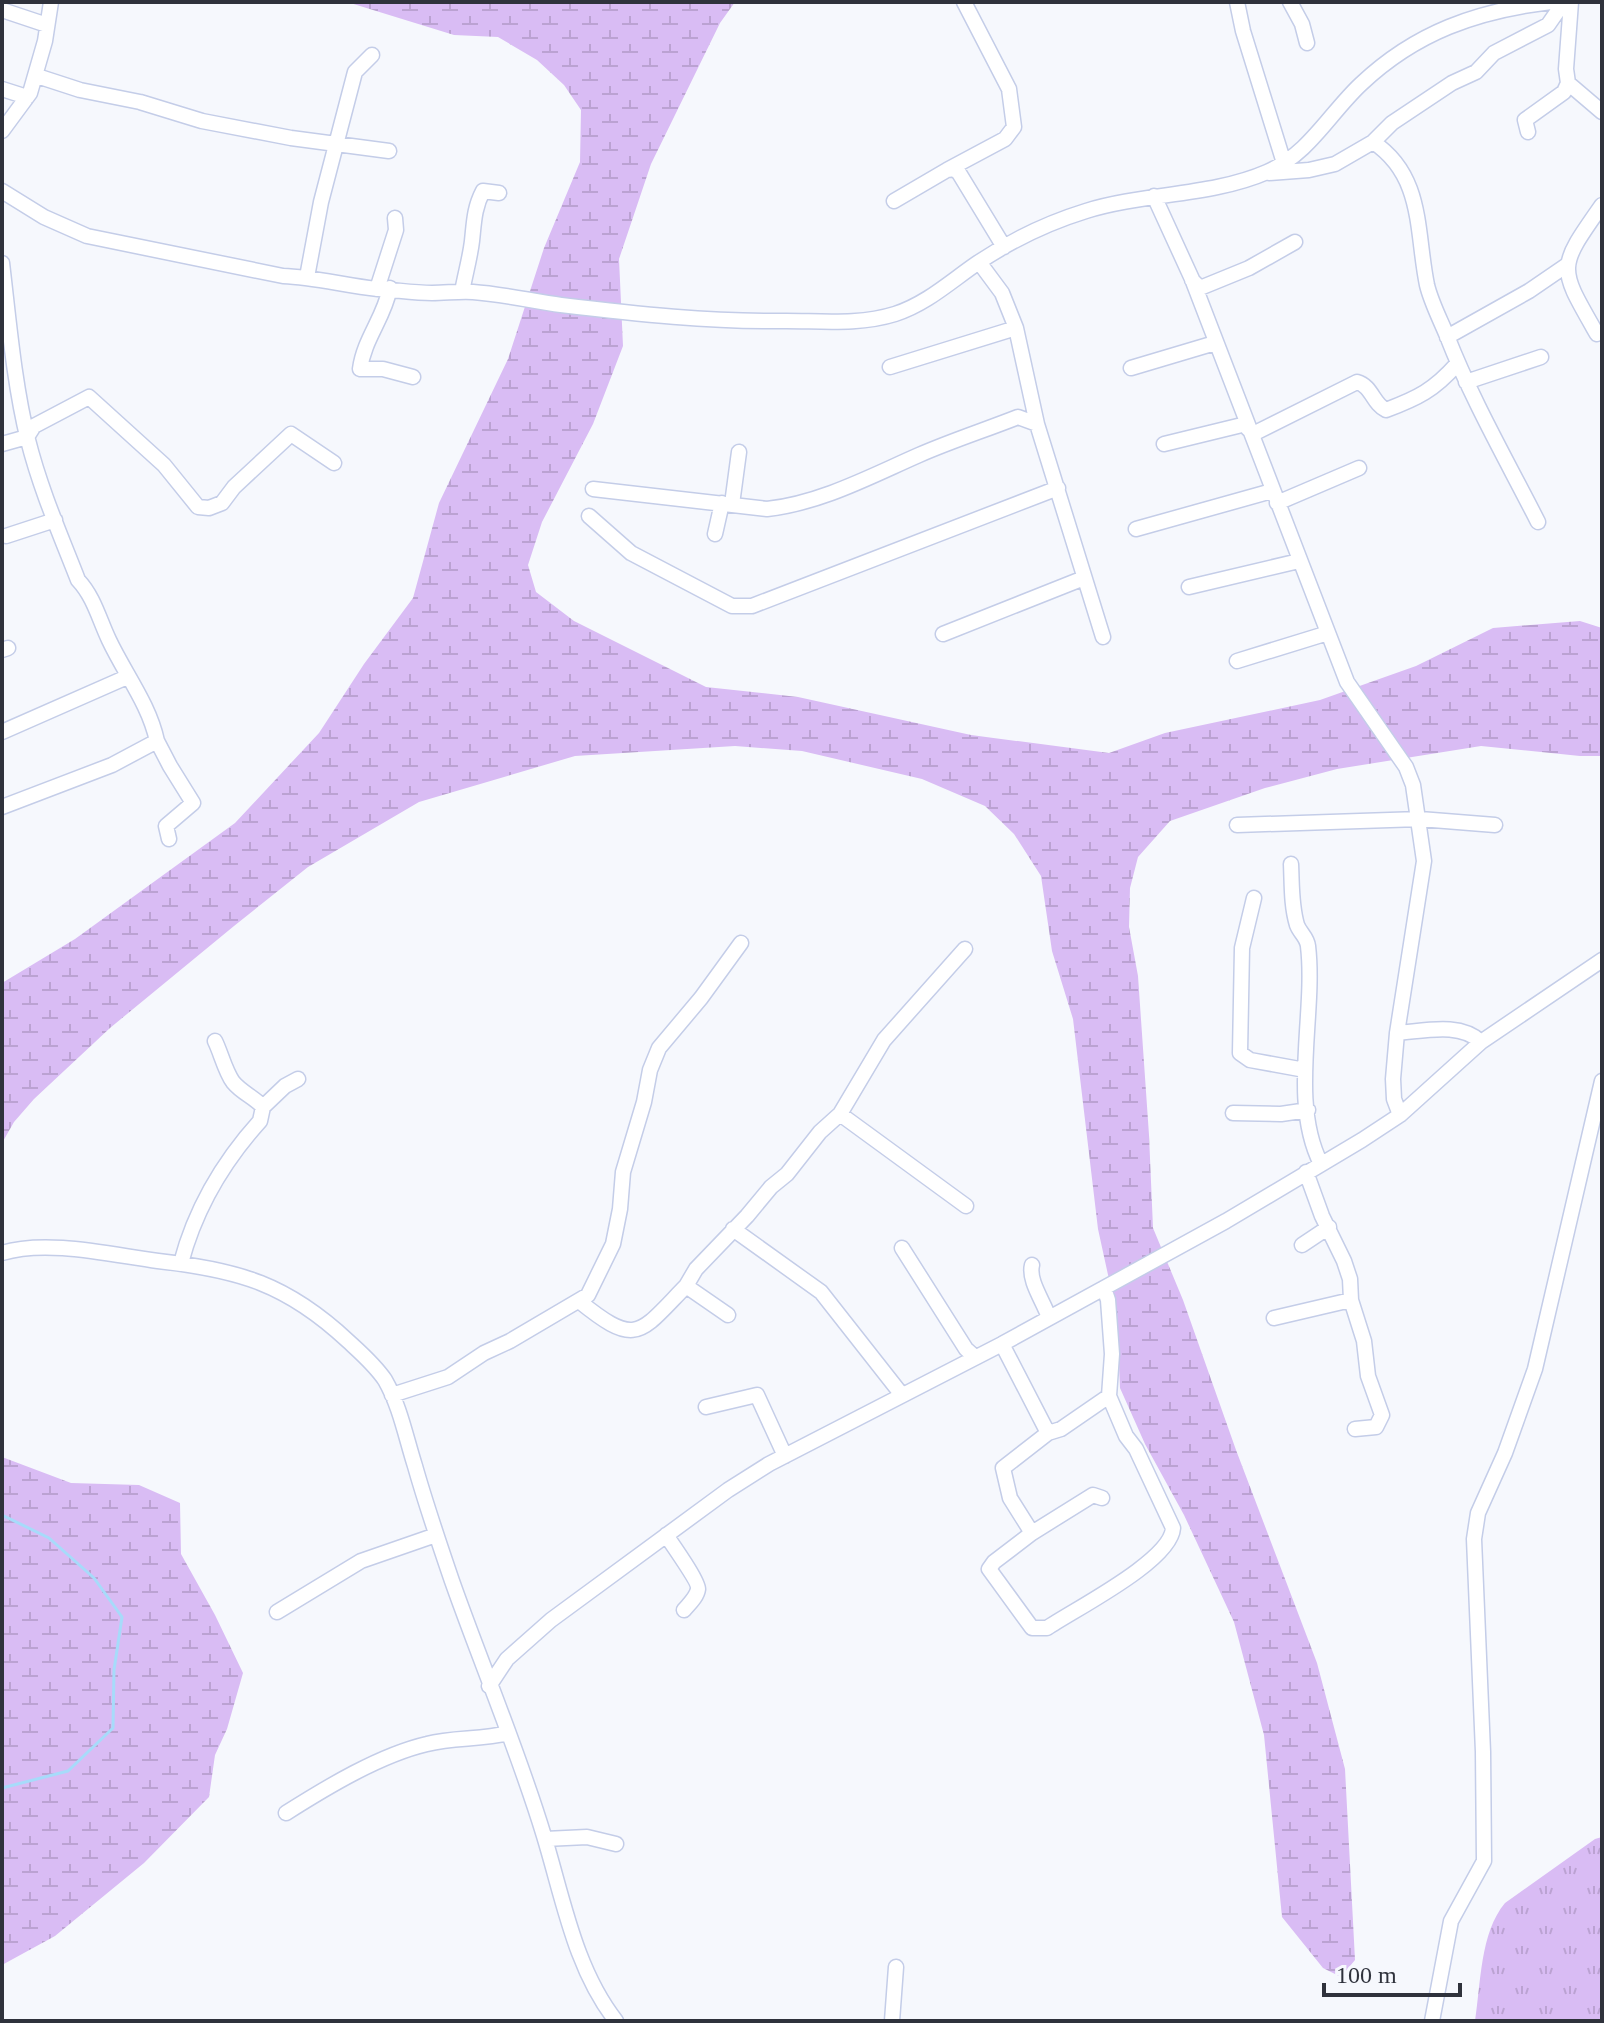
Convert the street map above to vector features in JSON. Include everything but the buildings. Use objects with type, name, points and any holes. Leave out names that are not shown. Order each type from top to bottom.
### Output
[{"type":"street","points":[[2,131],[27,97],[37,76],[51,2]]},
{"type":"street","points":[[894,201],[1005,139],[1014,127],[1009,89],[964,2]]},
{"type":"street","points":[[1237,2],[1284,163]]},
{"type":"street","points":[[1290,2],[1302,24],[1307,43]]},
{"type":"street","points":[[2,191],[44,217],[87,236],[283,276],[709,319],[860,321],[895,313],[925,301],[979,262],[1031,231],[1088,210],[1234,183],[1265,173],[1284,163],[1320,133],[1360,85],[1400,51],[1476,15],[1508,7],[1551,2]]},
{"type":"street","points":[[1265,173],[1309,170],[1335,164],[1373,142],[1392,123],[1452,83],[1476,72],[1494,53],[1548,25],[1564,2]]},
{"type":"street","points":[[1528,132],[1525,120],[1564,92],[1568,83],[1566,69],[1571,2]]},
{"type":"street","points":[[2,10],[47,25]]},
{"type":"street","points":[[307,277],[321,202],[355,72],[372,55]]},
{"type":"street","points":[[37,76],[202,121],[291,138],[389,151]]},
{"type":"street","points":[[1568,83],[1602,112]]},
{"type":"street","points":[[2,89],[27,97]]},
{"type":"street","points":[[1373,142],[1388,152],[1408,183],[1417,209],[1420,250],[1428,289],[1457,364],[1538,522]]},
{"type":"street","points":[[947,170],[954,169],[959,173],[1004,247]]},
{"type":"street","points":[[462,292],[472,243],[473,214],[478,200],[483,191],[499,193]]},
{"type":"street","points":[[1154,196],[1192,279],[1347,682],[1406,767],[1413,785],[1424,861],[1397,1033],[1393,1079],[1394,1099],[1400,1115]]},
{"type":"street","points":[[1597,334],[1575,296],[1567,265],[1574,245],[1602,205]]},
{"type":"street","points":[[395,218],[396,230],[383,288],[383,312],[362,353],[360,369],[383,369],[413,377]]},
{"type":"street","points":[[1192,279],[1200,288],[1249,268],[1295,242]]},
{"type":"street","points":[[979,262],[1002,293],[1016,328],[1037,424],[1103,637]]},
{"type":"street","points":[[2,263],[8,356],[38,474],[78,580],[88,591],[127,677],[153,722],[157,741],[193,803],[166,826],[169,839]]},
{"type":"street","points":[[1447,337],[1529,291],[1567,265]]},
{"type":"street","points":[[890,367],[1016,328]]},
{"type":"street","points":[[1131,368],[1215,343]]},
{"type":"street","points":[[1466,382],[1541,357]]},
{"type":"street","points":[[1247,426],[1255,433],[1357,382],[1364,384],[1381,408],[1386,410],[1420,397],[1439,384],[1457,364]]},
{"type":"street","points":[[2,444],[27,437],[34,426],[89,397],[164,465],[198,507],[209,508],[222,503],[234,487],[291,434],[334,463]]},
{"type":"street","points":[[593,489],[767,509],[781,508],[844,488],[923,453],[1018,417],[1037,424]]},
{"type":"street","points":[[1164,444],[1247,426]]},
{"type":"street","points":[[715,534],[727,503],[739,452]]},
{"type":"street","points":[[1136,529],[1275,497],[1359,468]]},
{"type":"street","points":[[589,516],[631,553],[732,606],[742,607],[752,606],[1058,488]]},
{"type":"street","points":[[6,536],[55,520]]},
{"type":"street","points":[[1189,587],[1299,561]]},
{"type":"street","points":[[943,634],[1084,578]]},
{"type":"street","points":[[1237,661],[1328,633]]},
{"type":"street","points":[[2,732],[127,677]]},
{"type":"street","points":[[2,807],[112,765],[157,741]]},
{"type":"street","points":[[1237,825],[1420,819],[1495,825]]},
{"type":"street","points":[[1291,864],[1293,906],[1298,927],[1308,942],[1310,978],[1305,1070],[1313,1148],[1321,1164]]},
{"type":"street","points":[[1254,898],[1242,948],[1238,1048],[1250,1060],[1305,1070]]},
{"type":"street","points":[[392,1395],[448,1377],[484,1353],[588,1295],[613,1244],[623,1172],[650,1070],[659,1048],[741,943]]},
{"type":"street","points":[[579,1301],[606,1323],[625,1332],[636,1331],[657,1318],[686,1286],[696,1269],[771,1187],[787,1174],[820,1132],[840,1114],[884,1040],[965,949]]},
{"type":"street","points":[[489,1686],[507,1659],[551,1620],[728,1490],[785,1456],[1002,1344],[1226,1221],[1321,1164],[1400,1115],[1481,1042],[1602,960]]},
{"type":"street","points":[[1397,1033],[1455,1030],[1473,1034],[1481,1042]]},
{"type":"street","points":[[215,1041],[231,1080],[263,1107]]},
{"type":"street","points":[[181,1263],[194,1224],[226,1162],[260,1121],[263,1107],[285,1086],[298,1079]]},
{"type":"street","points":[[1432,2021],[1451,1921],[1484,1861],[1474,1539],[1478,1513],[1505,1453],[1535,1369],[1602,1081]]},
{"type":"street","points":[[1233,1113],[1281,1114],[1308,1110]]},
{"type":"street","points":[[840,1114],[966,1206]]},
{"type":"street","points":[[1306,1172],[1344,1261],[1351,1300],[1364,1341],[1368,1376],[1382,1415],[1376,1427],[1355,1429]]},
{"type":"street","points":[[1302,1245],[1329,1227]]},
{"type":"street","points":[[733,1229],[821,1292],[902,1395]]},
{"type":"street","points":[[2,1253],[36,1248],[181,1263],[236,1273],[280,1289],[322,1317],[372,1363],[392,1395],[436,1535],[489,1686],[527,1780],[575,1938],[592,1982],[616,2021]]},
{"type":"street","points":[[902,1248],[966,1349],[975,1357]]},
{"type":"street","points":[[1032,1265],[1032,1279],[1049,1318]]},
{"type":"street","points":[[686,1286],[728,1315]]},
{"type":"street","points":[[1102,1498],[1093,1495],[1032,1533],[989,1569],[1032,1628],[1047,1628],[1120,1583],[1157,1555],[1172,1539],[1173,1528],[1109,1396],[1112,1354],[1108,1300],[1104,1288]]},
{"type":"street","points":[[1274,1318],[1351,1300]]},
{"type":"street","points":[[1002,1344],[1048,1433]]},
{"type":"street","points":[[706,1407],[757,1395],[785,1456]]},
{"type":"street","points":[[1032,1533],[1010,1498],[1003,1468],[1048,1433],[1061,1429],[1109,1396]]},
{"type":"street","points":[[277,1612],[361,1561],[436,1535]]},
{"type":"street","points":[[666,1535],[698,1581],[694,1599],[684,1610]]},
{"type":"street","points":[[478,1653],[507,1659]]},
{"type":"street","points":[[286,1813],[345,1777],[406,1750],[467,1737],[494,1737],[508,1733]]},
{"type":"street","points":[[545,1839],[587,1837],[616,1844]]},
{"type":"street","points":[[892,2021],[896,1967]]},
{"type":"green space","points":[[347,2],[735,2],[720,23],[651,164],[619,259],[623,346],[593,424],[542,522],[528,565],[536,592],[574,621],[706,687],[798,697],[971,735],[1109,753],[1165,733],[1320,700],[1416,666],[1493,628],[1580,621],[1602,628],[1602,756],[1481,746],[1337,769],[1265,788],[1170,821],[1138,857],[1130,888],[1129,927],[1138,976],[1153,1228],[1183,1300],[1317,1663],[1345,1769],[1355,1960],[1341,1977],[1323,1968],[1282,1917],[1264,1735],[1234,1622],[1120,1388],[1117,1316],[1098,1229],[1073,1019],[1052,951],[1041,876],[1014,834],[985,806],[922,779],[802,751],[735,746],[575,756],[419,802],[308,867],[234,926],[110,1028],[34,1099],[14,1122],[2,1143],[2,983],[75,939],[235,823],[319,733],[364,664],[413,598],[439,503],[508,359],[544,248],[580,162],[581,110],[564,85],[537,60],[498,37],[454,35]]},
{"type":"green space","points":[[2,1457],[71,1483],[139,1485],[180,1503],[181,1554],[243,1673],[227,1729],[215,1755],[209,1797],[144,1863],[55,1936],[2,1965]]},
{"type":"green space","points":[[1602,1837],[1602,2021],[1475,2021],[1486,1944],[1505,1903]]},
{"type":"waterway","points":[[2,1515],[49,1538],[94,1578],[122,1617],[114,1670],[113,1728],[68,1771],[2,1788]]}]
